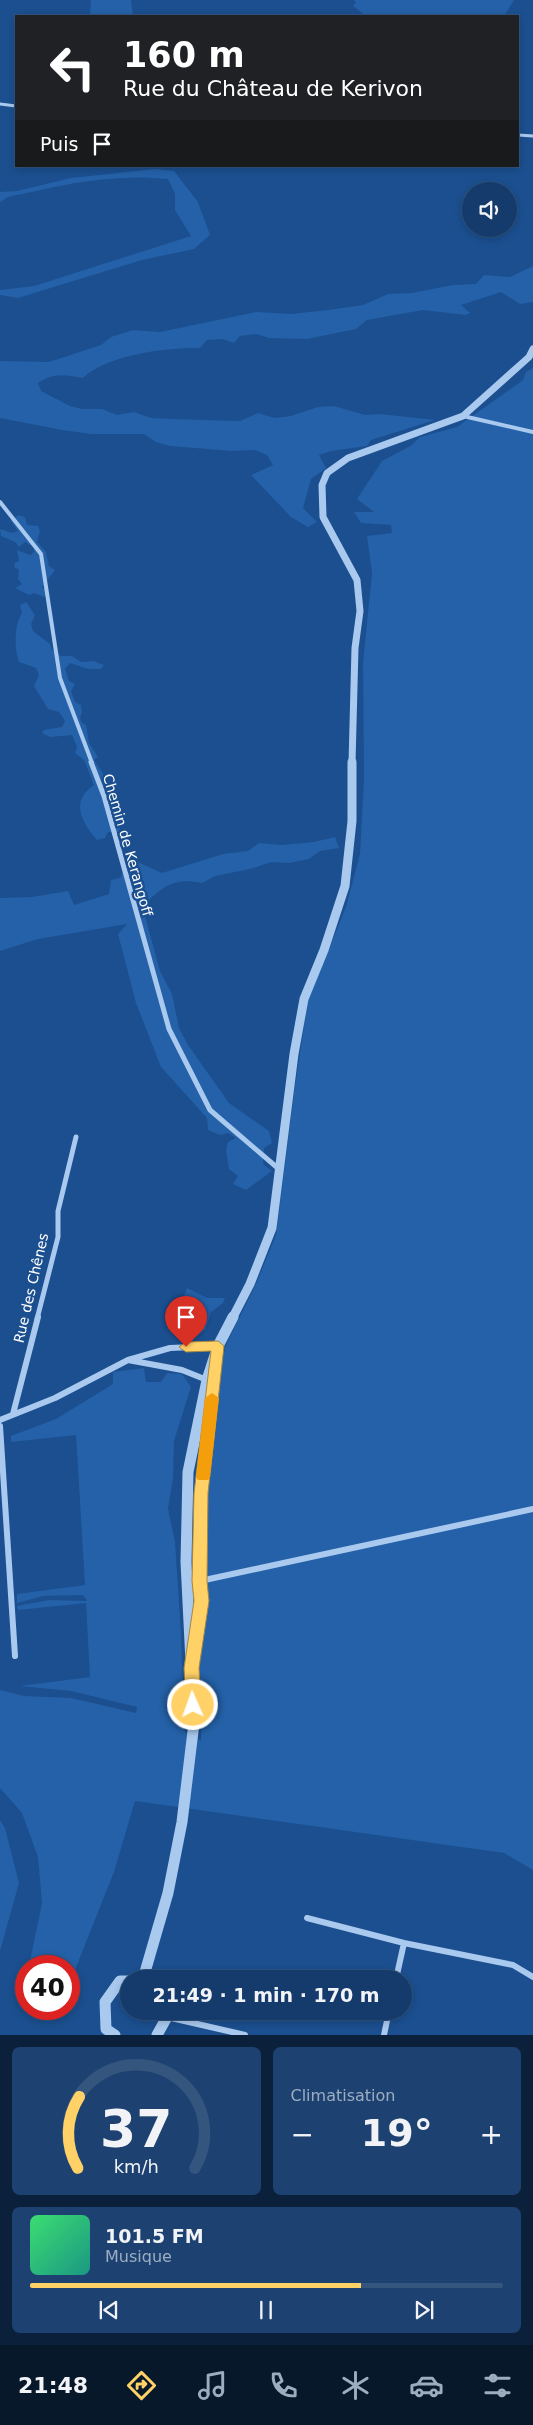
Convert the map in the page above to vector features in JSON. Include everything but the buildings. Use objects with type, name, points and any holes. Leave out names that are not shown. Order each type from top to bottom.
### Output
[{"type":"street","points":[[0,104],[15,106]]},
{"type":"street","points":[[519,135],[533,136]]},
{"type":"street","points":[[146,1970],[168,1893],[182,1822],[194,1723],[186,1562],[188,1472],[207,1380],[218,1346],[250,1284],[272,1228],[294,1054],[304,999],[324,950],[345,886],[352,822],[352,707],[355,648],[360,611],[357,580],[323,517],[322,485],[327,473],[348,458],[463,416],[523,363],[533,349]]},
{"type":"street","points":[[463,416],[533,432]]},
{"type":"street","name":"Chemin de Kerangoff","points":[[0,502],[41,554],[60,678],[104,796],[170,1029],[210,1110],[280,1170]]},
{"type":"street","name":"Rue des Chênes","points":[[13,1414],[58,1237],[58,1211],[76,1137]]},
{"type":"street","points":[[0,1420],[55,1398],[128,1360],[170,1348],[218,1346]]},
{"type":"street","points":[[192,1668],[202,1601],[200,1581],[201,1493],[218,1346]]},
{"type":"street","points":[[128,1360],[182,1370],[207,1380]]},
{"type":"street","points":[[0,1426],[15,1656]]},
{"type":"street","points":[[200,1581],[533,1509]]},
{"type":"street","points":[[307,1918],[404,1943],[512,1965],[533,1977]]},
{"type":"street","points":[[398,1970],[404,1943]]},
{"type":"street","points":[[115,2035],[106,2029],[105,2005],[120,1981]]},
{"type":"street","points":[[157,2035],[163,2020]]},
{"type":"street","points":[[188,2020],[244,2035]]},
{"type":"street","points":[[384,2035],[387,2020]]},
{"type":"shaded area","points":[[91,0],[131,0],[133,15],[90,15]]},
{"type":"shaded area","points":[[353,0],[514,0],[505,15],[365,15],[353,6],[356,2]]},
{"type":"shaded area","points":[[155,169],[174,171],[198,202],[210,235],[194,249],[142,260],[18,298],[0,295],[0,290],[34,286],[191,236],[175,210],[175,194],[168,179],[127,178],[88,181],[8,197],[0,202],[0,192],[17,191],[71,178]]},
{"type":"shaded area","points":[[533,266],[533,302],[520,304],[501,292],[461,305],[470,313],[466,315],[423,310],[367,320],[356,329],[307,339],[269,338],[257,334],[240,336],[234,343],[223,339],[207,340],[200,348],[155,351],[122,358],[106,363],[83,378],[65,375],[55,376],[38,383],[41,391],[70,406],[82,409],[102,409],[117,415],[134,412],[151,418],[240,421],[258,413],[274,418],[291,416],[318,407],[334,406],[365,415],[380,414],[435,420],[371,440],[367,446],[331,451],[319,455],[326,468],[311,479],[303,508],[317,522],[308,527],[291,517],[251,475],[273,465],[267,455],[255,450],[232,451],[170,446],[156,442],[144,434],[91,434],[0,418],[0,361],[49,362],[101,345],[111,337],[133,330],[160,332],[256,312],[291,314],[363,305],[388,294],[412,293],[453,285],[476,284],[484,275],[510,277]]},
{"type":"shaded area","points":[[533,368],[533,1870],[504,1853],[135,1801],[114,1872],[80,1957],[80,1955],[31,1955],[42,1903],[38,1857],[22,1813],[0,1788],[0,1690],[24,1696],[71,1698],[136,1713],[137,1707],[71,1691],[20,1686],[90,1677],[86,1603],[18,1610],[17,1606],[49,1600],[87,1601],[83,1595],[43,1596],[17,1603],[17,1594],[85,1585],[76,1435],[11,1442],[11,1436],[56,1419],[113,1384],[113,1372],[144,1368],[146,1382],[161,1382],[167,1373],[182,1374],[191,1387],[174,1441],[173,1478],[168,1509],[175,1542],[181,1633],[184,1731],[201,1741],[202,1694],[199,1666],[208,1595],[205,1550],[207,1499],[223,1357],[226,1345],[256,1284],[276,1235],[308,1001],[346,907],[360,854],[364,780],[363,663],[372,573],[367,536],[392,533],[391,525],[361,523],[354,512],[374,512],[357,499],[382,461],[412,445],[420,437],[457,427],[523,380],[526,372]]},
{"type":"shaded area","points":[[19,515],[25,517],[27,525],[38,526],[40,531],[37,542],[46,552],[49,566],[55,570],[42,587],[50,595],[44,597],[34,593],[29,595],[15,588],[22,584],[18,579],[19,570],[14,567],[15,563],[19,561],[17,550],[30,555],[34,552],[33,547],[25,542],[19,547],[15,542],[1,536],[0,529],[12,533],[18,531],[10,520]]},
{"type":"shaded area","points":[[26,602],[35,615],[31,624],[33,631],[50,644],[52,650],[61,656],[72,656],[81,662],[93,661],[104,665],[101,669],[88,669],[70,663],[65,669],[69,681],[75,684],[71,691],[75,702],[81,705],[82,712],[80,718],[82,723],[86,725],[89,743],[98,757],[94,760],[105,777],[103,785],[115,797],[123,816],[119,832],[108,832],[105,838],[97,840],[86,826],[80,812],[82,798],[94,785],[84,760],[75,753],[77,747],[72,735],[50,737],[42,733],[44,730],[62,727],[65,721],[59,712],[48,709],[34,686],[39,675],[36,668],[19,662],[17,657],[16,630],[22,613],[20,605]]},
{"type":"shaded area","points":[[335,837],[339,848],[320,851],[309,859],[289,863],[271,862],[250,869],[215,876],[202,883],[186,881],[173,883],[149,900],[139,894],[160,971],[172,994],[179,1028],[188,1045],[229,1103],[269,1131],[272,1143],[264,1148],[263,1164],[272,1171],[246,1190],[233,1184],[238,1176],[229,1169],[226,1150],[228,1142],[236,1138],[228,1133],[220,1135],[208,1130],[207,1118],[161,1067],[136,1003],[118,934],[127,924],[38,939],[0,951],[0,898],[32,897],[68,891],[74,905],[109,894],[111,880],[120,878],[129,858],[162,873],[223,854],[248,851],[259,843],[282,845],[314,842]]},
{"type":"shaded area","points":[[187,1288],[207,1298],[225,1298],[223,1303],[211,1312],[206,1329],[197,1336],[183,1332],[175,1321]]},
{"type":"shaded area","points":[[0,1820],[5,1828],[19,1883],[0,1951]]},
{"type":"slow traffic","points":[[203,1477],[212,1398]]},
{"type":"route","points":[[186,1347],[218,1346],[201,1493],[200,1581],[202,1601],[192,1668],[193,1705]]}]
